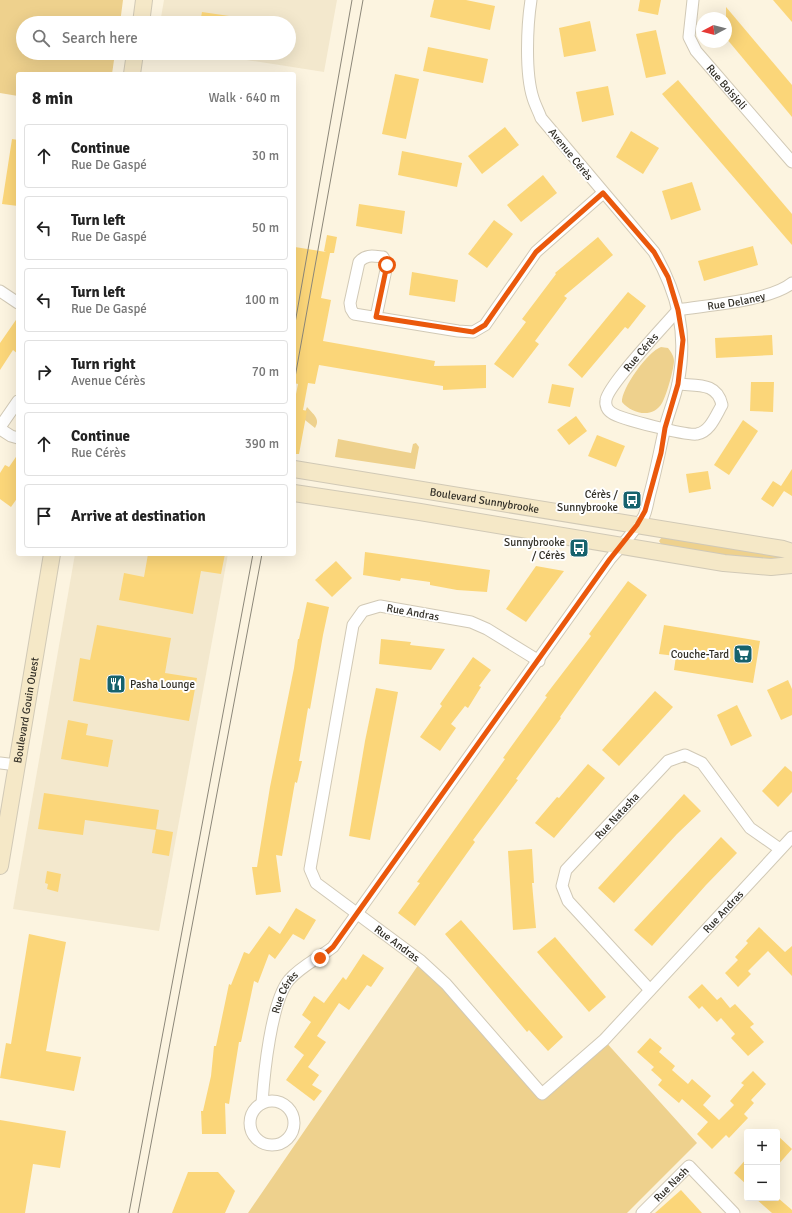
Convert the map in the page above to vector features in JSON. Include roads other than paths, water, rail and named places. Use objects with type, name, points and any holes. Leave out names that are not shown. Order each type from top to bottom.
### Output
[{"type":"street","points":[[141,16],[144,0]]},
{"type":"street","name":"Avenue Cérès","points":[[531,0],[527,26],[533,98],[541,118],[654,252],[668,277],[678,310]]},
{"type":"street","name":"Rue Boisjoli","points":[[693,0],[689,37],[696,51],[792,162]]},
{"type":"street","points":[[132,72],[135,60]]},
{"type":"street","points":[[376,317],[387,265],[383,257],[369,256],[363,257],[359,262],[351,309],[354,314],[473,332],[485,325],[536,252],[603,193]]},
{"type":"street","name":"Rue Delaney","points":[[678,310],[765,296],[779,292],[792,283]]},
{"type":"street","points":[[0,291],[16,302]]},
{"type":"street","name":"Rue Cérès","points":[[262,1103],[264,1064],[280,996],[288,981],[333,947],[637,525],[645,511],[661,453],[665,428],[678,384],[683,340],[678,310]]},
{"type":"street","name":"Rue Cérès","points":[[678,310],[624,371],[606,398],[606,406],[611,413],[643,425],[696,434],[707,429],[722,405],[720,396],[710,387],[678,384]]},
{"type":"street","points":[[14,416],[0,428],[11,436],[16,437]]},
{"type":"street","name":"Boulevard Sunnybrooke","points":[[296,469],[783,549],[792,552]]},
{"type":"street","name":"Boulevard Sunnybrooke","points":[[296,493],[742,565],[792,565]]},
{"type":"street","name":"Boulevard Gouin Ouest","points":[[0,866],[3,829],[17,765],[52,556]]},
{"type":"street","name":"Rue Andras","points":[[538,661],[487,629],[471,622],[380,606],[363,611],[352,625],[310,869],[316,883],[358,912],[421,961],[446,984],[542,1094],[604,1040],[792,837]]},
{"type":"street","name":"Rue Natasha","points":[[650,990],[568,901],[562,886],[566,870],[668,761],[685,755],[702,763],[750,828],[780,849]]},
{"type":"street","points":[[0,763],[17,765]]},
{"type":"street","points":[[276,1101],[283,1103],[293,1114],[294,1128],[287,1141],[280,1144],[265,1145],[254,1136],[250,1121],[252,1114],[262,1103],[276,1101]]},
{"type":"street","name":"Rue Nash","points":[[642,1213],[689,1166],[734,1213]]},
{"type":"tram line","points":[[296,318],[352,0]]},
{"type":"tram line","points":[[296,372],[363,0]]},
{"type":"tram line","points":[[129,1213],[253,556]]},
{"type":"tram line","points":[[138,1213],[262,556]]},
{"type":"place","name":"Cérès / Sunnybrooke","points":[[632,500]]},
{"type":"place","name":"Sunnybrooke / Cérès","points":[[579,548]]},
{"type":"place","name":"Couche-Tard","points":[[743,654]]},
{"type":"place","name":"Pasha Lounge","points":[[116,684]]}]
